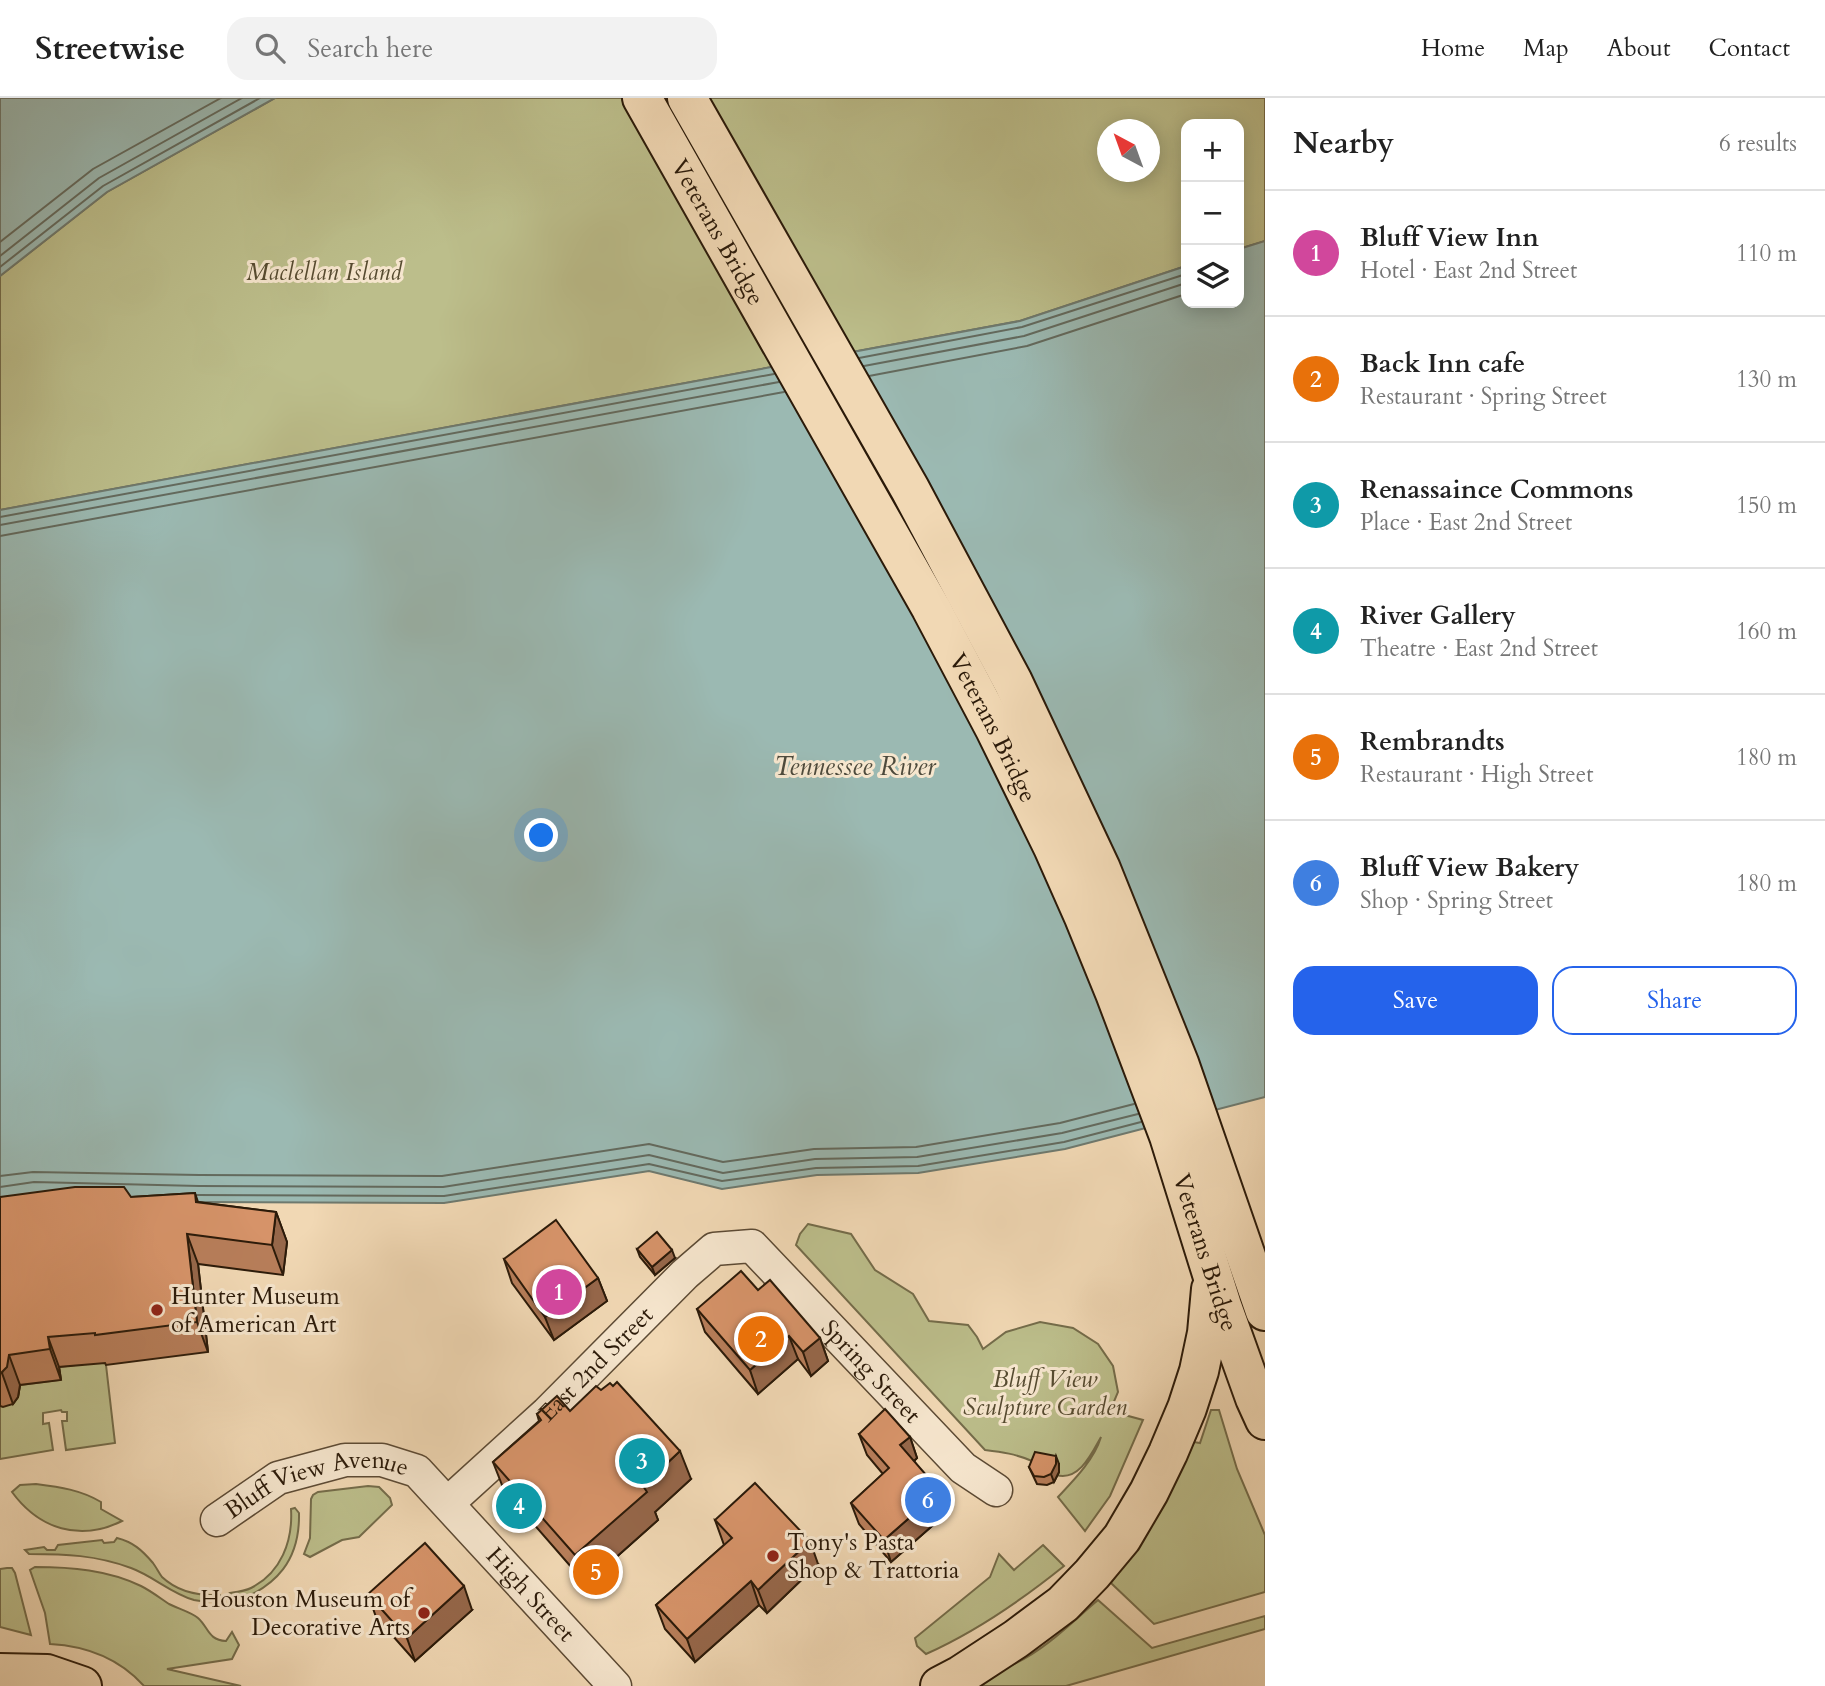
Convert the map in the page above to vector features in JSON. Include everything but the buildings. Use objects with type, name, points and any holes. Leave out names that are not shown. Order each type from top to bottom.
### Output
[{"type":"main road","name":"Veterans Bridge","points":[[642,98],[931,608],[1041,823],[1084,917],[1169,1136],[1212,1273],[1260,1409]]},
{"type":"main road","name":"Veterans Bridge","points":[[687,98],[910,489],[1024,707],[1101,869],[1179,1063],[1265,1311]]},
{"type":"main road","points":[[940,1686],[1016,1639],[1063,1604],[1122,1538],[1149,1492],[1187,1408],[1207,1333],[1212,1273]]},
{"type":"main road","points":[[0,1673],[47,1674],[82,1686]]},
{"type":"street","name":"Spring Street","points":[[752,1246],[962,1468],[996,1490]]},
{"type":"street","name":"East 2nd Street","points":[[449,1503],[547,1413],[685,1274],[714,1249],[752,1246]]},
{"type":"street","name":"Bluff View Avenue","points":[[217,1520],[278,1478],[345,1460],[382,1460],[417,1471],[449,1503]]},
{"type":"street","name":"High Street","points":[[449,1503],[615,1686]]},
{"type":"green space","name":"Maclellan Island","points":[[275,98],[1265,98],[1265,241],[1244,247],[1244,119],[1181,119],[1181,268],[1020,321],[0,510],[0,276],[107,192]]},
{"type":"green space","name":"Bluff View Sculpture Garden","points":[[808,1224],[851,1234],[875,1270],[913,1294],[929,1321],[968,1325],[983,1349],[1006,1332],[1040,1322],[1073,1328],[1098,1344],[1113,1366],[1118,1392],[1110,1411],[1143,1420],[1110,1496],[1085,1531],[1058,1497],[1089,1462],[1101,1437],[1084,1465],[1064,1476],[1053,1474],[1020,1457],[985,1450],[796,1245]]},
{"type":"green space","points":[[111,1307],[106,1365],[115,1443],[66,1450],[62,1421],[67,1421],[67,1412],[61,1410],[43,1413],[43,1424],[49,1423],[53,1450],[0,1459],[0,1406],[18,1397],[20,1385],[60,1380],[59,1367],[75,1365]]},
{"type":"green space","points":[[1211,1410],[1219,1410],[1237,1469],[1265,1535],[1265,1592],[1154,1624],[1111,1583],[1133,1550],[1194,1442],[1200,1443]]},
{"type":"green space","points":[[36,1484],[86,1495],[101,1502],[101,1509],[122,1521],[91,1531],[76,1531],[48,1523],[23,1505],[12,1492],[20,1485]]},
{"type":"green space","points":[[379,1487],[390,1498],[392,1505],[359,1537],[342,1540],[310,1557],[304,1554],[310,1538],[313,1495],[318,1492]]},
{"type":"green space","points":[[295,1508],[299,1513],[298,1530],[290,1558],[283,1569],[263,1588],[235,1602],[230,1593],[251,1588],[261,1582],[277,1565],[290,1533],[291,1509]]},
{"type":"green space","points":[[117,1538],[141,1550],[168,1582],[197,1594],[220,1595],[221,1601],[194,1600],[139,1571],[105,1560],[29,1554],[25,1550],[44,1547],[47,1550],[55,1550],[58,1545],[102,1540],[104,1543],[114,1542]]},
{"type":"green space","points":[[1043,1545],[1064,1566],[1015,1603],[962,1636],[926,1654],[917,1646],[915,1638],[990,1577],[999,1554],[1014,1570]]},
{"type":"green space","points":[[35,1567],[76,1569],[116,1576],[141,1586],[169,1604],[196,1616],[209,1633],[220,1640],[226,1641],[232,1632],[239,1645],[232,1659],[167,1669],[241,1686],[144,1686],[124,1668],[102,1655],[77,1647],[50,1644],[45,1613],[30,1570]]},
{"type":"green space","points":[[12,1568],[31,1635],[0,1627],[0,1569]]},
{"type":"green space","points":[[1098,1600],[1152,1648],[1265,1616],[1265,1629],[1066,1686],[983,1686],[991,1673],[1038,1650]]},
{"type":"water","points":[[0,98],[275,98],[107,192],[0,276]]},
{"type":"water","name":"Tennessee River","points":[[1265,241],[1265,1097],[1065,1149],[918,1173],[817,1175],[722,1189],[649,1171],[444,1203],[34,1198],[0,1203],[0,510],[1020,321],[1181,268],[1181,308],[1244,308],[1244,247]]},
{"type":"place","name":"Bluff View Inn","points":[[559,1292]]},
{"type":"place","name":"Hunter Museum of American Art","points":[[157,1310]]},
{"type":"place","name":"Back Inn cafe","points":[[761,1339]]},
{"type":"place","name":"Renassaince Commons","points":[[642,1461]]},
{"type":"place","name":"Bluff View Bakery","points":[[928,1500]]},
{"type":"place","name":"River Gallery","points":[[519,1506]]},
{"type":"place","name":"Tony's Pasta Shop & Trattoria","points":[[773,1556]]},
{"type":"place","name":"Rembrandts","points":[[596,1572]]},
{"type":"place","name":"Houston Museum of Decorative Arts","points":[[424,1613]]}]
